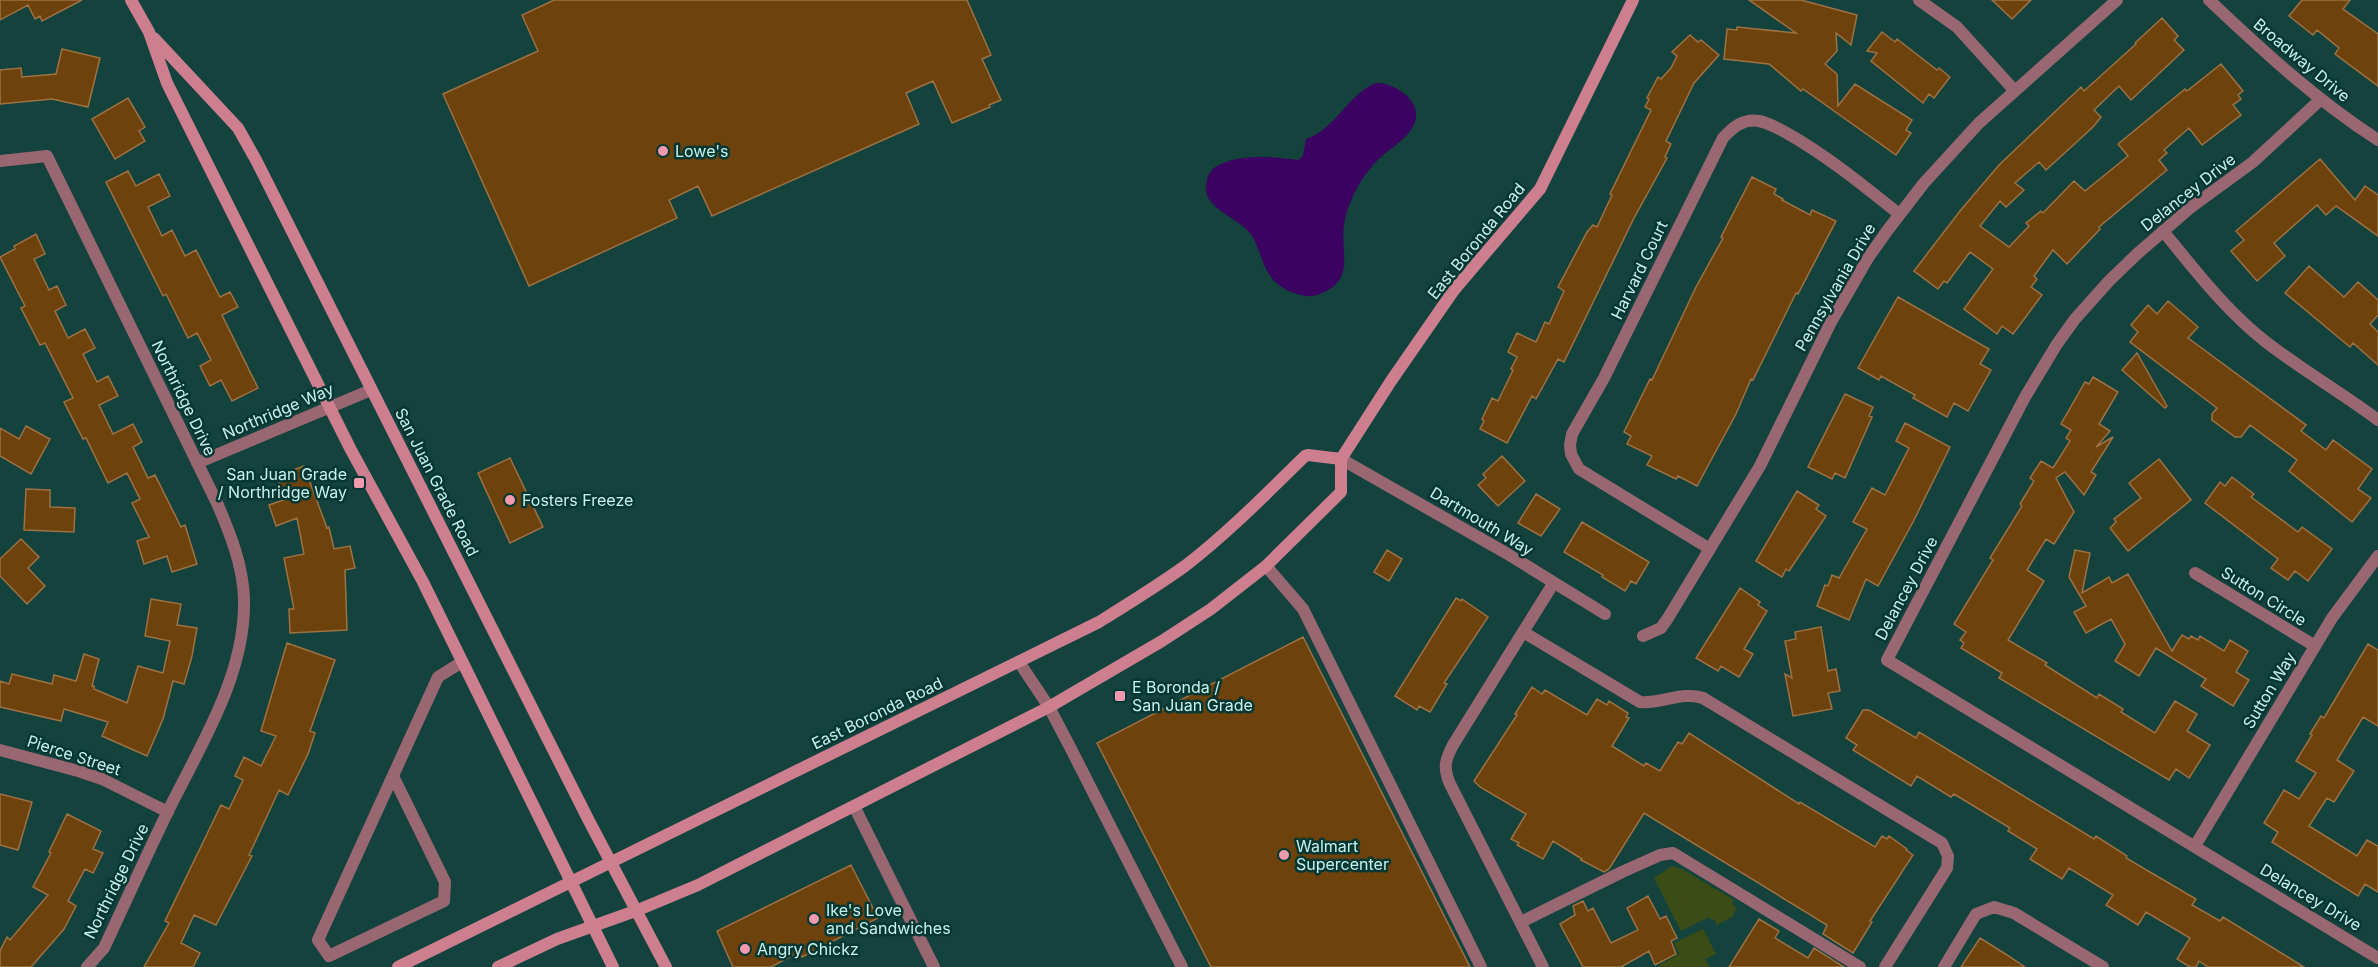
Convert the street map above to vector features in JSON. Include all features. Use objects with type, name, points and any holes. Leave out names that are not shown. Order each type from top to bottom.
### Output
[{"type":"main road","name":"San Juan Grade Road","points":[[131,0],[149,32],[167,83],[330,407],[462,662],[613,967]]},
{"type":"main road","name":"East Boronda Road","points":[[398,967],[1099,622],[1171,576],[1254,507],[1305,456],[1341,459],[1454,290],[1540,189],[1633,0]]},
{"type":"main road","name":"San Juan Grade Road","points":[[149,32],[238,128],[256,160],[666,967]]},
{"type":"main road","points":[[498,967],[557,939],[638,910],[698,885],[1049,707],[1162,641],[1211,609],[1266,566],[1341,492],[1341,459]]},
{"type":"street","points":[[1919,0],[1957,27],[2014,90]]},
{"type":"street","name":"Pennsylvania Drive","points":[[1643,636],[1660,628],[1668,618],[1710,549],[1760,466],[1812,358],[1849,289],[1899,214],[1950,153],[2014,90],[2090,26],[2117,0]]},
{"type":"street","name":"Broadway Drive","points":[[2209,0],[2320,100],[2378,140]]},
{"type":"street","name":"Delancey Drive","points":[[2320,100],[2253,162],[2190,208],[2137,254],[2092,300],[2057,344],[2042,368],[1887,660],[2378,958]]},
{"type":"street","name":"Harvard Court","points":[[1710,549],[1579,469],[1573,459],[1570,445],[1572,434],[1604,378],[1723,138],[1729,131],[1746,121],[1760,121],[1772,125],[1816,151],[1899,214]]},
{"type":"street","name":"Northridge Drive","points":[[0,161],[47,156],[229,530],[237,555],[244,598],[243,622],[233,669],[222,699],[104,948],[87,967]]},
{"type":"street","points":[[2163,231],[2203,279],[2247,326],[2278,351],[2378,420]]},
{"type":"street","name":"Northridge Way","points":[[197,463],[371,390]]},
{"type":"street","name":"Dartmouth Way","points":[[1341,459],[1506,553],[1605,614]]},
{"type":"street","name":"Sutton Way","points":[[2194,846],[2349,592],[2378,556]]},
{"type":"street","points":[[1266,566],[1303,609],[1481,967]]},
{"type":"street","name":"Sutton Circle","points":[[2195,573],[2315,646]]},
{"type":"street","points":[[1543,967],[1450,784],[1445,760],[1553,584]]},
{"type":"street","points":[[1523,632],[1640,702],[1690,696],[1703,698],[1942,843],[1948,856],[1947,868],[1886,967]]},
{"type":"street","points":[[393,776],[445,882],[444,901],[330,956],[318,940],[438,677],[462,662]]},
{"type":"street","points":[[1019,662],[1049,707],[1182,967]]},
{"type":"street","name":"Pierce Street","points":[[0,750],[86,773],[168,812]]},
{"type":"street","points":[[854,806],[934,967]]},
{"type":"street","points":[[1521,922],[1622,872],[1660,855],[1673,853],[1860,967]]},
{"type":"street","points":[[1944,967],[1976,914],[1994,907],[2014,913],[2103,967]]},
{"type":"green space","points":[[1672,866],[1682,869],[1734,900],[1732,904],[1737,908],[1732,917],[1717,925],[1714,919],[1711,920],[1709,917],[1681,931],[1654,878]]},
{"type":"green space","points":[[1703,929],[1716,954],[1705,959],[1710,967],[1660,967],[1659,965],[1679,954],[1674,943]]},
{"type":"shaded area","points":[[1376,83],[1388,85],[1407,96],[1415,107],[1413,127],[1374,164],[1354,194],[1344,224],[1344,263],[1340,280],[1324,292],[1315,295],[1306,296],[1291,292],[1271,277],[1255,241],[1246,229],[1214,205],[1206,190],[1208,176],[1217,166],[1236,159],[1257,157],[1298,160],[1303,156],[1306,139],[1325,128],[1357,95]]},
{"type":"building","points":[[0,0],[82,0],[42,21],[40,16],[35,19],[28,5],[0,20]]},
{"type":"building","name":"Lowe's","points":[[554,0],[967,0],[991,55],[982,59],[1001,100],[952,123],[933,81],[906,93],[919,124],[712,216],[698,186],[669,200],[677,218],[529,286],[443,94],[538,51],[522,15]]},
{"type":"building","points":[[1749,0],[1801,0],[1857,15],[1851,45],[1836,33],[1837,51],[1825,64],[1837,74],[1838,106],[1855,84],[1912,120],[1906,130],[1911,133],[1896,155],[1803,89],[1801,91],[1769,64],[1724,59],[1727,29],[1737,30],[1737,27],[1796,33]]},
{"type":"building","points":[[1992,0],[2031,0],[2012,19]]},
{"type":"building","points":[[2302,0],[2350,0],[2343,9],[2378,34],[2378,86],[2335,54],[2339,48],[2317,30],[2313,35],[2289,16]]},
{"type":"building","points":[[2162,18],[2178,36],[2174,40],[2184,50],[2131,100],[2119,86],[2094,110],[2101,117],[2093,127],[2046,170],[2039,162],[2015,183],[2024,190],[2006,207],[2000,201],[1980,226],[2009,247],[2029,226],[2026,223],[2041,211],[2043,213],[2074,181],[2085,191],[2128,156],[2118,144],[2185,89],[2187,91],[2221,64],[2243,91],[2238,95],[2241,99],[2233,105],[2241,115],[2202,145],[2189,128],[2164,150],[2167,153],[2159,160],[2167,170],[2099,227],[2100,229],[2067,264],[2053,250],[2034,276],[2037,279],[2031,287],[2042,295],[2013,334],[2002,326],[1997,334],[1964,309],[1993,269],[1970,252],[1947,283],[1944,281],[1938,289],[1914,271],[1999,165],[2081,87],[2084,91]]},
{"type":"building","points":[[1882,32],[1895,42],[1897,39],[1937,70],[1939,68],[1950,77],[1934,98],[1929,94],[1923,103],[1871,61],[1877,53],[1867,51]]},
{"type":"building","points":[[1690,35],[1698,42],[1701,40],[1719,55],[1694,83],[1666,141],[1671,144],[1665,157],[1667,158],[1634,218],[1564,362],[1558,359],[1536,399],[1532,396],[1507,443],[1480,429],[1492,398],[1498,401],[1513,370],[1511,369],[1517,357],[1508,352],[1517,333],[1536,342],[1545,322],[1549,324],[1564,291],[1558,287],[1587,232],[1593,225],[1597,227],[1612,195],[1610,194],[1651,110],[1645,107],[1649,99],[1647,98],[1658,77],[1661,79],[1671,68],[1677,56],[1672,52]]},
{"type":"building","points":[[62,49],[100,58],[88,107],[52,99],[0,104],[0,70],[21,68],[22,77],[56,74]]},
{"type":"building","points":[[128,98],[145,127],[139,131],[145,141],[115,159],[92,119]]},
{"type":"building","points":[[2320,159],[2355,200],[2365,186],[2378,195],[2378,236],[2336,206],[2326,215],[2317,205],[2274,243],[2285,256],[2257,281],[2231,251],[2244,240],[2236,231]]},
{"type":"building","points":[[128,171],[136,186],[159,174],[170,196],[148,207],[162,236],[172,230],[185,256],[196,250],[220,297],[230,292],[238,307],[222,315],[258,388],[232,401],[221,380],[210,386],[200,366],[211,360],[197,333],[188,338],[166,294],[163,296],[106,182]]},
{"type":"building","points":[[1752,177],[1776,189],[1774,194],[1810,215],[1812,210],[1836,221],[1798,294],[1796,293],[1753,380],[1751,379],[1736,414],[1697,486],[1678,476],[1676,479],[1647,465],[1652,456],[1627,444],[1631,436],[1624,432]]},
{"type":"building","points":[[36,234],[45,254],[34,259],[49,290],[57,286],[66,305],[55,311],[68,338],[85,329],[95,348],[83,354],[97,382],[108,376],[118,396],[99,405],[113,434],[133,424],[142,442],[133,447],[148,478],[155,475],[181,527],[185,525],[197,564],[172,572],[167,556],[144,564],[137,541],[149,537],[132,503],[140,499],[127,473],[108,483],[86,438],[83,439],[64,402],[73,398],[45,343],[40,345],[21,308],[25,306],[0,257]]},
{"type":"building","points":[[2309,266],[2344,297],[2358,282],[2378,300],[2378,315],[2370,324],[2378,332],[2378,365],[2353,343],[2350,347],[2285,293]]},
{"type":"building","points":[[1898,297],[1989,349],[1980,364],[1991,370],[1968,411],[1954,403],[1947,417],[1913,398],[1915,395],[1881,376],[1879,380],[1858,368]]},
{"type":"building","points":[[2168,301],[2198,327],[2188,338],[2306,425],[2301,431],[2326,450],[2333,440],[2372,469],[2358,489],[2371,498],[2352,522],[2289,471],[2297,460],[2250,425],[2241,437],[2235,437],[2212,420],[2212,414],[2217,408],[2130,342],[2138,332],[2131,325],[2148,305],[2157,314]]},
{"type":"building","points":[[2137,353],[2167,406],[2165,408],[2122,370]]},
{"type":"building","points":[[2093,377],[2118,392],[2099,424],[2110,431],[2096,447],[2113,437],[2091,472],[2096,475],[2084,495],[2065,472],[2056,478],[2074,512],[2054,544],[2046,539],[2027,570],[2044,581],[2008,640],[2047,663],[2045,665],[2097,698],[2099,694],[2123,709],[2121,712],[2155,733],[2175,701],[2197,714],[2187,731],[2210,745],[2189,778],[2176,769],[2169,780],[1999,678],[2002,673],[1961,648],[1964,643],[1960,640],[1966,632],[1954,624],[1993,560],[1990,558],[2022,506],[2020,504],[2034,481],[2030,478],[2041,461],[2053,468],[2070,441],[2066,438],[2071,430],[2061,424],[2085,382],[2089,384]]},
{"type":"building","points":[[1845,394],[1873,407],[1869,416],[1872,417],[1845,478],[1835,473],[1832,479],[1808,467]]},
{"type":"building","points":[[1905,423],[1950,447],[1878,586],[1866,579],[1849,620],[1817,606],[1825,585],[1828,586],[1832,575],[1839,578],[1867,529],[1853,522],[1872,488],[1885,495],[1909,448],[1896,441]]},
{"type":"building","points":[[26,426],[50,439],[31,474],[0,456],[0,428],[19,439]]},
{"type":"building","points":[[1502,456],[1525,481],[1498,506],[1478,485],[1486,478],[1483,474]]},
{"type":"building","name":"Fosters Freeze","points":[[510,458],[543,527],[510,543],[478,473]]},
{"type":"building","points":[[2159,459],[2191,500],[2128,551],[2110,528],[2116,522],[2114,519],[2141,498],[2129,483]]},
{"type":"building","points":[[304,466],[327,528],[329,527],[334,549],[350,546],[355,568],[345,570],[347,630],[290,633],[289,609],[294,609],[284,558],[304,554],[297,518],[276,526],[269,505],[286,499],[277,476]]},
{"type":"building","points":[[2232,477],[2254,494],[2251,497],[2298,532],[2302,527],[2332,549],[2308,581],[2295,571],[2288,580],[2271,568],[2278,559],[2205,503],[2220,482],[2225,486]]},
{"type":"building","points":[[26,489],[50,490],[50,507],[75,508],[74,532],[24,530]]},
{"type":"building","points":[[1797,491],[1819,505],[1816,509],[1826,516],[1789,571],[1786,569],[1782,577],[1756,561]]},
{"type":"building","points":[[1536,494],[1560,509],[1541,536],[1518,523]]},
{"type":"building","points":[[1582,522],[1649,562],[1636,584],[1631,581],[1625,591],[1564,552]]},
{"type":"building","points":[[21,539],[39,557],[28,568],[45,586],[27,604],[0,576],[0,559]]},
{"type":"building","points":[[1387,550],[1402,559],[1389,581],[1374,572]]},
{"type":"building","points":[[2075,550],[2090,553],[2082,593],[2109,577],[2112,583],[2128,574],[2172,651],[2182,635],[2198,640],[2200,636],[2224,651],[2230,640],[2248,651],[2236,672],[2249,680],[2233,706],[2201,686],[2206,679],[2156,648],[2139,676],[2115,661],[2125,644],[2111,619],[2086,633],[2074,612],[2086,606],[2069,577]]},
{"type":"building","points":[[1740,588],[1760,602],[1758,605],[1767,611],[1744,649],[1753,654],[1739,677],[1721,666],[1718,671],[1696,658]]},
{"type":"building","points":[[1456,598],[1461,601],[1462,599],[1488,617],[1444,683],[1447,684],[1430,712],[1419,706],[1417,710],[1395,696]]},
{"type":"building","points":[[151,599],[181,604],[177,625],[197,628],[184,684],[173,681],[163,719],[147,756],[102,736],[108,722],[64,709],[61,721],[0,707],[0,681],[9,684],[12,674],[52,684],[54,675],[76,681],[84,654],[99,659],[92,686],[94,689],[127,703],[138,666],[163,673],[170,641],[145,636]]},
{"type":"building","points":[[1821,627],[1828,671],[1836,669],[1840,691],[1828,693],[1832,709],[1793,716],[1785,674],[1792,678],[1785,641],[1796,639],[1795,632]]},
{"type":"building","name":"Walmart Supercenter","points":[[1303,637],[1470,967],[1211,967],[1097,743]]},
{"type":"building","points":[[287,643],[335,660],[310,731],[315,733],[308,754],[288,795],[279,790],[249,855],[252,856],[216,925],[194,915],[181,943],[200,953],[193,967],[144,967],[169,923],[165,921],[221,805],[229,809],[243,780],[235,776],[244,757],[261,766],[276,736],[261,731]]},
{"type":"building","points":[[2368,644],[2378,650],[2378,726],[2363,717],[2337,760],[2354,771],[2334,802],[2327,798],[2309,826],[2357,856],[2367,840],[2378,846],[2378,892],[2365,884],[2358,896],[2272,842],[2278,832],[2264,823],[2284,790],[2299,799],[2316,773],[2296,761],[2321,716],[2324,718]]},
{"type":"building","points":[[1532,687],[1542,694],[1545,690],[1587,715],[1597,699],[1607,705],[1609,701],[1628,713],[1626,717],[1629,718],[1612,746],[1644,766],[1646,763],[1660,771],[1678,742],[1682,744],[1689,733],[1799,804],[1800,802],[1875,847],[1882,836],[1887,839],[1889,836],[1907,849],[1913,855],[1870,921],[1872,922],[1853,953],[1823,934],[1827,925],[1644,813],[1609,869],[1604,872],[1553,841],[1543,859],[1517,845],[1519,843],[1511,839],[1526,814],[1480,787],[1474,781],[1517,715],[1515,714]]},
{"type":"building","points":[[1863,710],[1869,710],[1916,738],[1919,732],[2094,839],[2096,836],[2127,856],[2126,858],[2196,899],[2192,905],[2220,921],[2223,917],[2304,967],[2208,967],[2199,961],[2196,967],[2190,967],[2177,959],[2190,938],[2146,912],[2138,925],[2106,905],[2113,895],[2069,868],[2062,879],[2030,859],[2037,849],[2008,831],[2010,828],[1954,794],[1951,797],[1917,776],[1911,786],[1853,750],[1857,745],[1846,738]]},
{"type":"building","points":[[0,794],[32,802],[18,850],[0,845]]},
{"type":"building","points":[[67,814],[101,831],[93,849],[103,853],[93,873],[85,869],[68,901],[76,906],[64,929],[31,967],[0,967],[0,951],[7,937],[10,940],[48,895],[33,887],[51,853],[49,852]]},
{"type":"building","points":[[851,865],[878,918],[802,957],[799,952],[771,967],[733,967],[717,931]]},
{"type":"building","points":[[1648,896],[1660,919],[1666,916],[1677,938],[1671,941],[1676,954],[1655,965],[1649,951],[1621,967],[1583,967],[1560,924],[1575,915],[1573,906],[1583,901],[1588,911],[1593,908],[1611,943],[1638,930],[1627,908]]},
{"type":"building","points":[[1759,919],[1779,931],[1775,938],[1808,958],[1814,948],[1844,967],[1729,967]]},
{"type":"building","points":[[1980,938],[2007,955],[2025,967],[1961,967]]},
{"type":"place","name":"Lowe's","points":[[663,151]]},
{"type":"place","name":"San Juan Grade / Northridge Way","points":[[359,483]]},
{"type":"place","name":"Fosters Freeze","points":[[510,500]]},
{"type":"place","name":"E Boronda / San Juan Grade","points":[[1120,696]]},
{"type":"place","name":"Walmart Supercenter","points":[[1284,855]]},
{"type":"place","name":"Ike's Love and Sandwiches","points":[[814,919]]},
{"type":"place","name":"Angry Chickz","points":[[745,949]]}]
